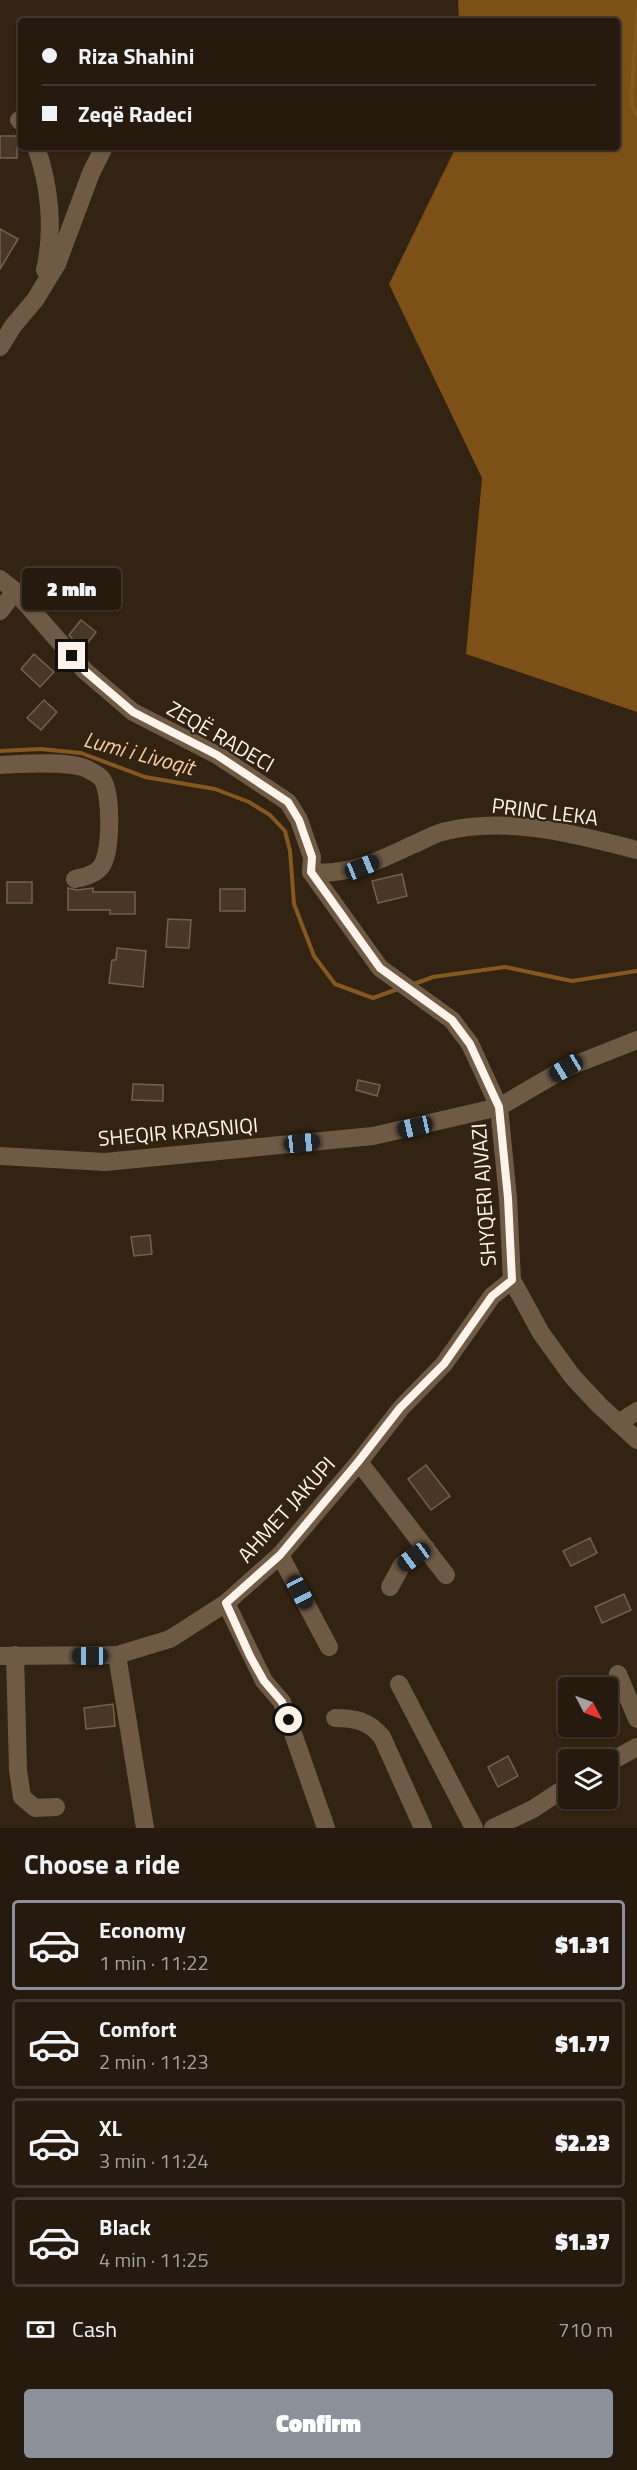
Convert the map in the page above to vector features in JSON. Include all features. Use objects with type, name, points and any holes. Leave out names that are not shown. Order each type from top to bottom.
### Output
[{"type":"street","points":[[37,150],[43,164],[50,223],[50,249],[43,276],[43,287]]},
{"type":"street","points":[[0,348],[57,264],[91,173],[102,150]]},
{"type":"street","name":"ZEQË RADECI","points":[[0,579],[15,591],[85,671],[133,712],[217,755],[288,802],[299,820],[312,857],[311,872],[380,968],[452,1020],[470,1044],[499,1107]]},
{"type":"street","points":[[0,611],[15,591]]},
{"type":"street","points":[[0,765],[48,764],[85,768],[101,778],[107,793],[109,824],[106,854],[101,868],[75,879]]},
{"type":"street","name":"PRINC LEKA","points":[[311,872],[325,874],[362,867],[439,833],[474,825],[516,827],[587,837],[637,850]]},
{"type":"street","name":"SHEQIR KRASNIQI","points":[[0,1156],[105,1162],[373,1136],[499,1107],[566,1068],[637,1040]]},
{"type":"street","name":"SHYQERI AJVAZI","points":[[499,1107],[508,1198],[512,1280],[541,1334],[572,1376],[637,1440]]},
{"type":"street","name":"AHMET JAKUPI","points":[[56,1807],[35,1808],[22,1797],[7,1655],[117,1656],[170,1639],[226,1603],[280,1555],[400,1408],[444,1364],[492,1296],[512,1280]]},
{"type":"street","points":[[618,1423],[637,1411]]},
{"type":"street","name":"AHMET JAKUPI","points":[[358,1462],[446,1575]]},
{"type":"street","points":[[390,1587],[402,1565],[426,1548]]},
{"type":"street","points":[[280,1555],[329,1647]]},
{"type":"street","points":[[226,1603],[264,1681],[282,1702],[326,1828]]},
{"type":"street","points":[[117,1656],[145,1828]]},
{"type":"street","points":[[618,1674],[637,1719]]},
{"type":"street","points":[[399,1684],[474,1828]]},
{"type":"street","points":[[335,1718],[355,1718],[374,1726],[378,1731],[423,1828]]},
{"type":"street","points":[[618,1757],[637,1747]]},
{"type":"street","points":[[493,1828],[533,1809],[558,1793]]},
{"type":"shaded area","points":[[458,0],[637,0],[637,712],[466,654],[482,478],[389,284],[455,150],[620,150],[620,18],[459,18]]},
{"type":"building","points":[[0,136],[17,136],[17,158],[0,158]]},
{"type":"building","points":[[0,229],[18,239],[0,269]]},
{"type":"building","points":[[81,620],[96,632],[82,650],[69,635]]},
{"type":"building","points":[[34,654],[54,672],[40,687],[21,669]]},
{"type":"building","points":[[44,700],[57,712],[41,730],[27,718]]},
{"type":"building","points":[[402,874],[407,896],[378,903],[372,881]]},
{"type":"building","points":[[7,882],[32,882],[32,903],[7,903]]},
{"type":"building","points":[[68,888],[77,890],[93,888],[93,892],[135,892],[135,914],[110,914],[110,910],[68,910]]},
{"type":"building","points":[[220,889],[245,889],[245,911],[220,911]]},
{"type":"building","points":[[168,919],[191,920],[189,948],[166,947]]},
{"type":"building","points":[[117,948],[146,951],[143,987],[109,983],[112,960],[116,960]]},
{"type":"building","points":[[358,1080],[380,1085],[377,1096],[356,1090]]},
{"type":"building","points":[[133,1084],[163,1085],[163,1101],[132,1100]]},
{"type":"building","points":[[150,1235],[152,1254],[134,1256],[131,1237]]},
{"type":"building","points":[[426,1465],[450,1496],[431,1510],[408,1479]]},
{"type":"building","points":[[590,1538],[597,1553],[571,1566],[563,1551]]},
{"type":"building","points":[[624,1594],[631,1610],[602,1623],[595,1607]]},
{"type":"building","points":[[113,1704],[115,1726],[86,1729],[84,1708]]},
{"type":"building","points":[[508,1756],[518,1776],[498,1787],[488,1767]]},
{"type":"waterway","points":[[637,11],[631,104],[637,116]]},
{"type":"waterway","name":"Lumi i Livoqit","points":[[0,751],[41,749],[81,753],[145,777],[215,789],[249,802],[270,815],[285,831],[290,851],[294,904],[314,956],[335,984],[373,998],[398,989]]},
{"type":"waterway","name":"Lumi i Livoqit","points":[[411,985],[433,977],[505,967],[572,981],[637,971]]},
{"type":"route","points":[[72,656],[85,671],[133,712],[217,755],[288,802],[299,820],[312,857],[311,872],[380,968],[452,1020],[470,1044],[499,1107],[508,1198],[512,1280],[492,1296],[444,1364],[400,1408],[280,1555],[226,1603],[250,1656],[264,1681],[282,1702],[289,1720]]}]
